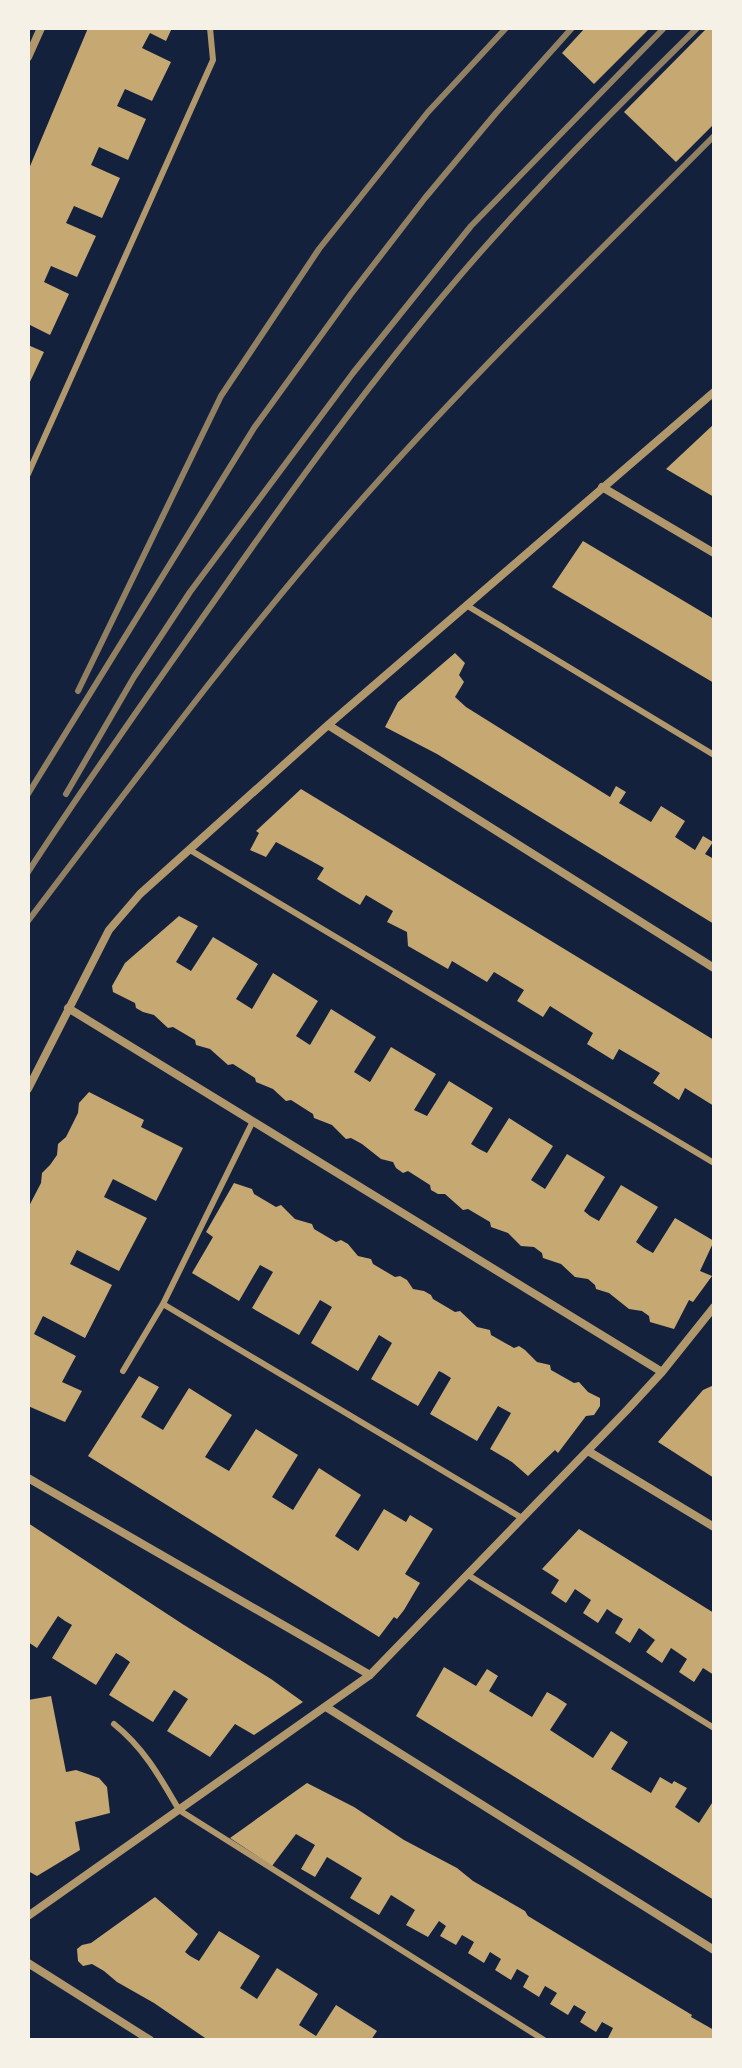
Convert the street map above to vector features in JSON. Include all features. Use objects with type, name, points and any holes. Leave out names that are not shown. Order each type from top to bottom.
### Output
[{"type":"street","points":[[28,57],[41,28]]},
{"type":"street","points":[[28,1089],[109,930],[140,894],[328,725],[714,392]]},
{"type":"street","points":[[602,487],[714,553]]},
{"type":"street","points":[[328,725],[714,968]]},
{"type":"street","points":[[68,1008],[662,1372]]},
{"type":"street","points":[[28,1916],[370,1675],[662,1372],[710,1319],[714,1307]]},
{"type":"street","points":[[588,1451],[714,1527]]},
{"type":"street","points":[[28,1478],[370,1675]]},
{"type":"street","points":[[326,1707],[714,1950]]},
{"type":"street","points":[[28,1963],[150,2040]]},
{"type":"lane","points":[[28,474],[213,60],[210,28]]},
{"type":"lane","points":[[466,605],[714,755]]},
{"type":"lane","points":[[190,850],[714,1163]]},
{"type":"lane","points":[[123,1371],[163,1304],[253,1121]]},
{"type":"lane","points":[[163,1304],[522,1518]]},
{"type":"lane","points":[[468,1575],[714,1728]]},
{"type":"lane","points":[[114,1724],[149,1757],[179,1810],[544,2040]]},
{"type":"building","points":[[88,28],[172,28],[166,41],[150,33],[142,48],[171,62],[152,101],[125,89],[117,106],[146,119],[128,160],[99,147],[91,165],[120,178],[102,218],[74,206],[66,223],[96,236],[77,277],[51,266],[44,282],[69,294],[50,335],[28,324],[28,171]]},
{"type":"building","points":[[585,28],[650,28],[594,84],[562,53]]},
{"type":"building","points":[[707,28],[714,28],[714,124],[676,162],[624,112]]},
{"type":"building","points":[[28,345],[44,352],[28,386]]},
{"type":"building","points":[[714,424],[714,497],[666,469]]},
{"type":"building","points":[[583,541],[714,619],[714,683],[552,587]]},
{"type":"building","points":[[455,653],[465,663],[459,675],[464,682],[455,697],[466,707],[610,797],[616,786],[626,792],[619,803],[651,822],[661,806],[685,821],[675,837],[695,850],[703,836],[713,842],[705,854],[714,859],[714,924],[437,754],[385,727],[398,702]]},
{"type":"building","points":[[301,789],[714,1040],[714,1106],[685,1088],[679,1100],[653,1083],[660,1073],[619,1049],[613,1060],[587,1044],[593,1033],[550,1006],[543,1017],[517,1001],[524,990],[494,972],[487,982],[452,961],[448,969],[408,946],[407,932],[387,922],[393,911],[366,895],[360,905],[343,895],[317,879],[324,868],[306,858],[276,842],[266,857],[250,850],[259,833],[256,831]]},
{"type":"building","points":[[179,916],[198,926],[176,962],[191,971],[213,937],[258,964],[236,999],[252,1009],[273,973],[318,1001],[296,1036],[310,1045],[331,1009],[376,1037],[354,1072],[370,1082],[391,1047],[436,1074],[414,1110],[427,1116],[449,1081],[493,1108],[471,1144],[479,1149],[487,1153],[509,1118],[553,1146],[531,1180],[545,1189],[567,1154],[605,1177],[584,1211],[590,1216],[599,1221],[621,1185],[658,1207],[636,1242],[644,1248],[653,1253],[675,1218],[714,1241],[700,1271],[712,1276],[693,1302],[689,1300],[674,1329],[650,1322],[649,1316],[642,1311],[629,1309],[609,1293],[596,1289],[588,1279],[575,1277],[561,1264],[543,1258],[534,1247],[521,1246],[508,1233],[491,1227],[490,1222],[468,1209],[463,1210],[445,1194],[431,1190],[430,1185],[408,1171],[403,1173],[393,1162],[381,1159],[362,1144],[351,1138],[346,1139],[332,1125],[314,1118],[313,1114],[291,1100],[286,1101],[233,1064],[228,1065],[210,1049],[196,1045],[195,1040],[173,1027],[168,1028],[154,1015],[143,1012],[136,1008],[135,1003],[113,992],[112,986],[125,963]]},
{"type":"building","points":[[89,1092],[144,1120],[141,1127],[183,1148],[156,1201],[113,1179],[104,1197],[147,1218],[119,1271],[77,1250],[70,1264],[112,1285],[85,1338],[43,1316],[34,1334],[76,1356],[62,1382],[82,1391],[65,1422],[28,1406],[28,1208],[41,1183],[42,1173],[57,1155],[58,1144],[66,1137],[78,1113],[79,1103]]},
{"type":"building","points":[[234,1183],[252,1189],[254,1194],[276,1207],[281,1205],[295,1219],[312,1224],[314,1229],[336,1242],[341,1240],[348,1244],[358,1256],[371,1259],[373,1264],[395,1277],[407,1280],[413,1289],[424,1291],[455,1312],[460,1311],[477,1327],[490,1330],[491,1335],[514,1348],[519,1346],[537,1362],[550,1365],[551,1370],[574,1383],[579,1382],[588,1392],[600,1398],[600,1406],[594,1415],[586,1416],[558,1453],[555,1450],[528,1476],[490,1449],[511,1413],[498,1406],[477,1441],[430,1414],[451,1378],[443,1373],[439,1371],[418,1406],[371,1379],[392,1343],[379,1335],[358,1371],[311,1343],[332,1307],[320,1300],[299,1335],[252,1308],[273,1272],[260,1265],[239,1301],[192,1273],[213,1237],[206,1232]]},
{"type":"building","points":[[139,1376],[159,1387],[141,1417],[163,1430],[189,1388],[232,1415],[205,1457],[229,1471],[256,1429],[298,1455],[272,1497],[293,1510],[319,1468],[361,1495],[335,1536],[358,1551],[384,1509],[406,1522],[410,1515],[433,1529],[405,1574],[420,1583],[404,1610],[397,1619],[394,1617],[379,1637],[88,1456]]},
{"type":"building","points":[[714,1385],[714,1478],[658,1442],[703,1390]]},
{"type":"building","points":[[28,1523],[303,1702],[254,1735],[235,1724],[210,1757],[167,1731],[188,1699],[174,1690],[153,1722],[109,1695],[130,1662],[123,1657],[116,1653],[96,1685],[52,1658],[72,1625],[58,1616],[37,1648],[28,1642]]},
{"type":"building","points":[[579,1529],[714,1613],[714,1675],[703,1668],[694,1682],[679,1672],[687,1659],[671,1648],[662,1663],[646,1652],[655,1640],[639,1628],[630,1643],[615,1633],[623,1619],[607,1609],[598,1623],[583,1613],[591,1600],[575,1589],[566,1603],[551,1593],[559,1580],[542,1569]]},
{"type":"building","points":[[444,1667],[476,1686],[487,1669],[498,1676],[489,1691],[532,1717],[547,1692],[556,1697],[567,1704],[550,1730],[593,1758],[611,1731],[628,1742],[611,1769],[651,1793],[660,1777],[687,1788],[675,1807],[699,1823],[714,1800],[714,1900],[416,1716]]},
{"type":"building","points":[[51,1696],[66,1772],[76,1770],[99,1778],[107,1787],[110,1813],[75,1822],[80,1850],[37,1876],[28,1871],[28,1700]]},
{"type":"building","points":[[307,1783],[457,1868],[473,1881],[525,1911],[528,1916],[692,2015],[714,2030],[714,2040],[607,2040],[613,2028],[602,2022],[596,2032],[580,2022],[586,2012],[574,2005],[568,2015],[550,2004],[557,1993],[545,1986],[539,1997],[523,1987],[529,1976],[517,1969],[511,1980],[495,1970],[501,1959],[490,1952],[484,1963],[468,1953],[474,1942],[462,1935],[456,1945],[440,1936],[446,1926],[439,1921],[428,1937],[406,1925],[415,1910],[391,1895],[379,1915],[350,1898],[362,1878],[327,1857],[315,1877],[301,1869],[315,1845],[296,1834],[272,1866],[230,1838]]},
{"type":"building","points":[[155,1897],[198,1934],[185,1952],[190,1956],[199,1961],[219,1931],[260,1956],[240,1988],[257,1999],[277,1968],[318,1994],[299,2025],[316,2036],[336,2005],[377,2031],[371,2040],[208,2040],[104,1971],[92,1964],[83,1966],[78,1961],[77,1949],[91,1943]]},
{"type":"railway","points":[[78,691],[221,396],[319,249],[428,112],[506,28]]},
{"type":"railway","points":[[28,794],[254,428],[425,198],[572,28]]},
{"type":"railway","points":[[66,794],[134,677],[190,592],[353,373],[471,226],[664,28]]},
{"type":"railway","points":[[28,872],[246,556],[395,355],[515,213],[697,28]]},
{"type":"railway","points":[[28,921],[225,664],[349,514],[483,369],[714,136]]}]
